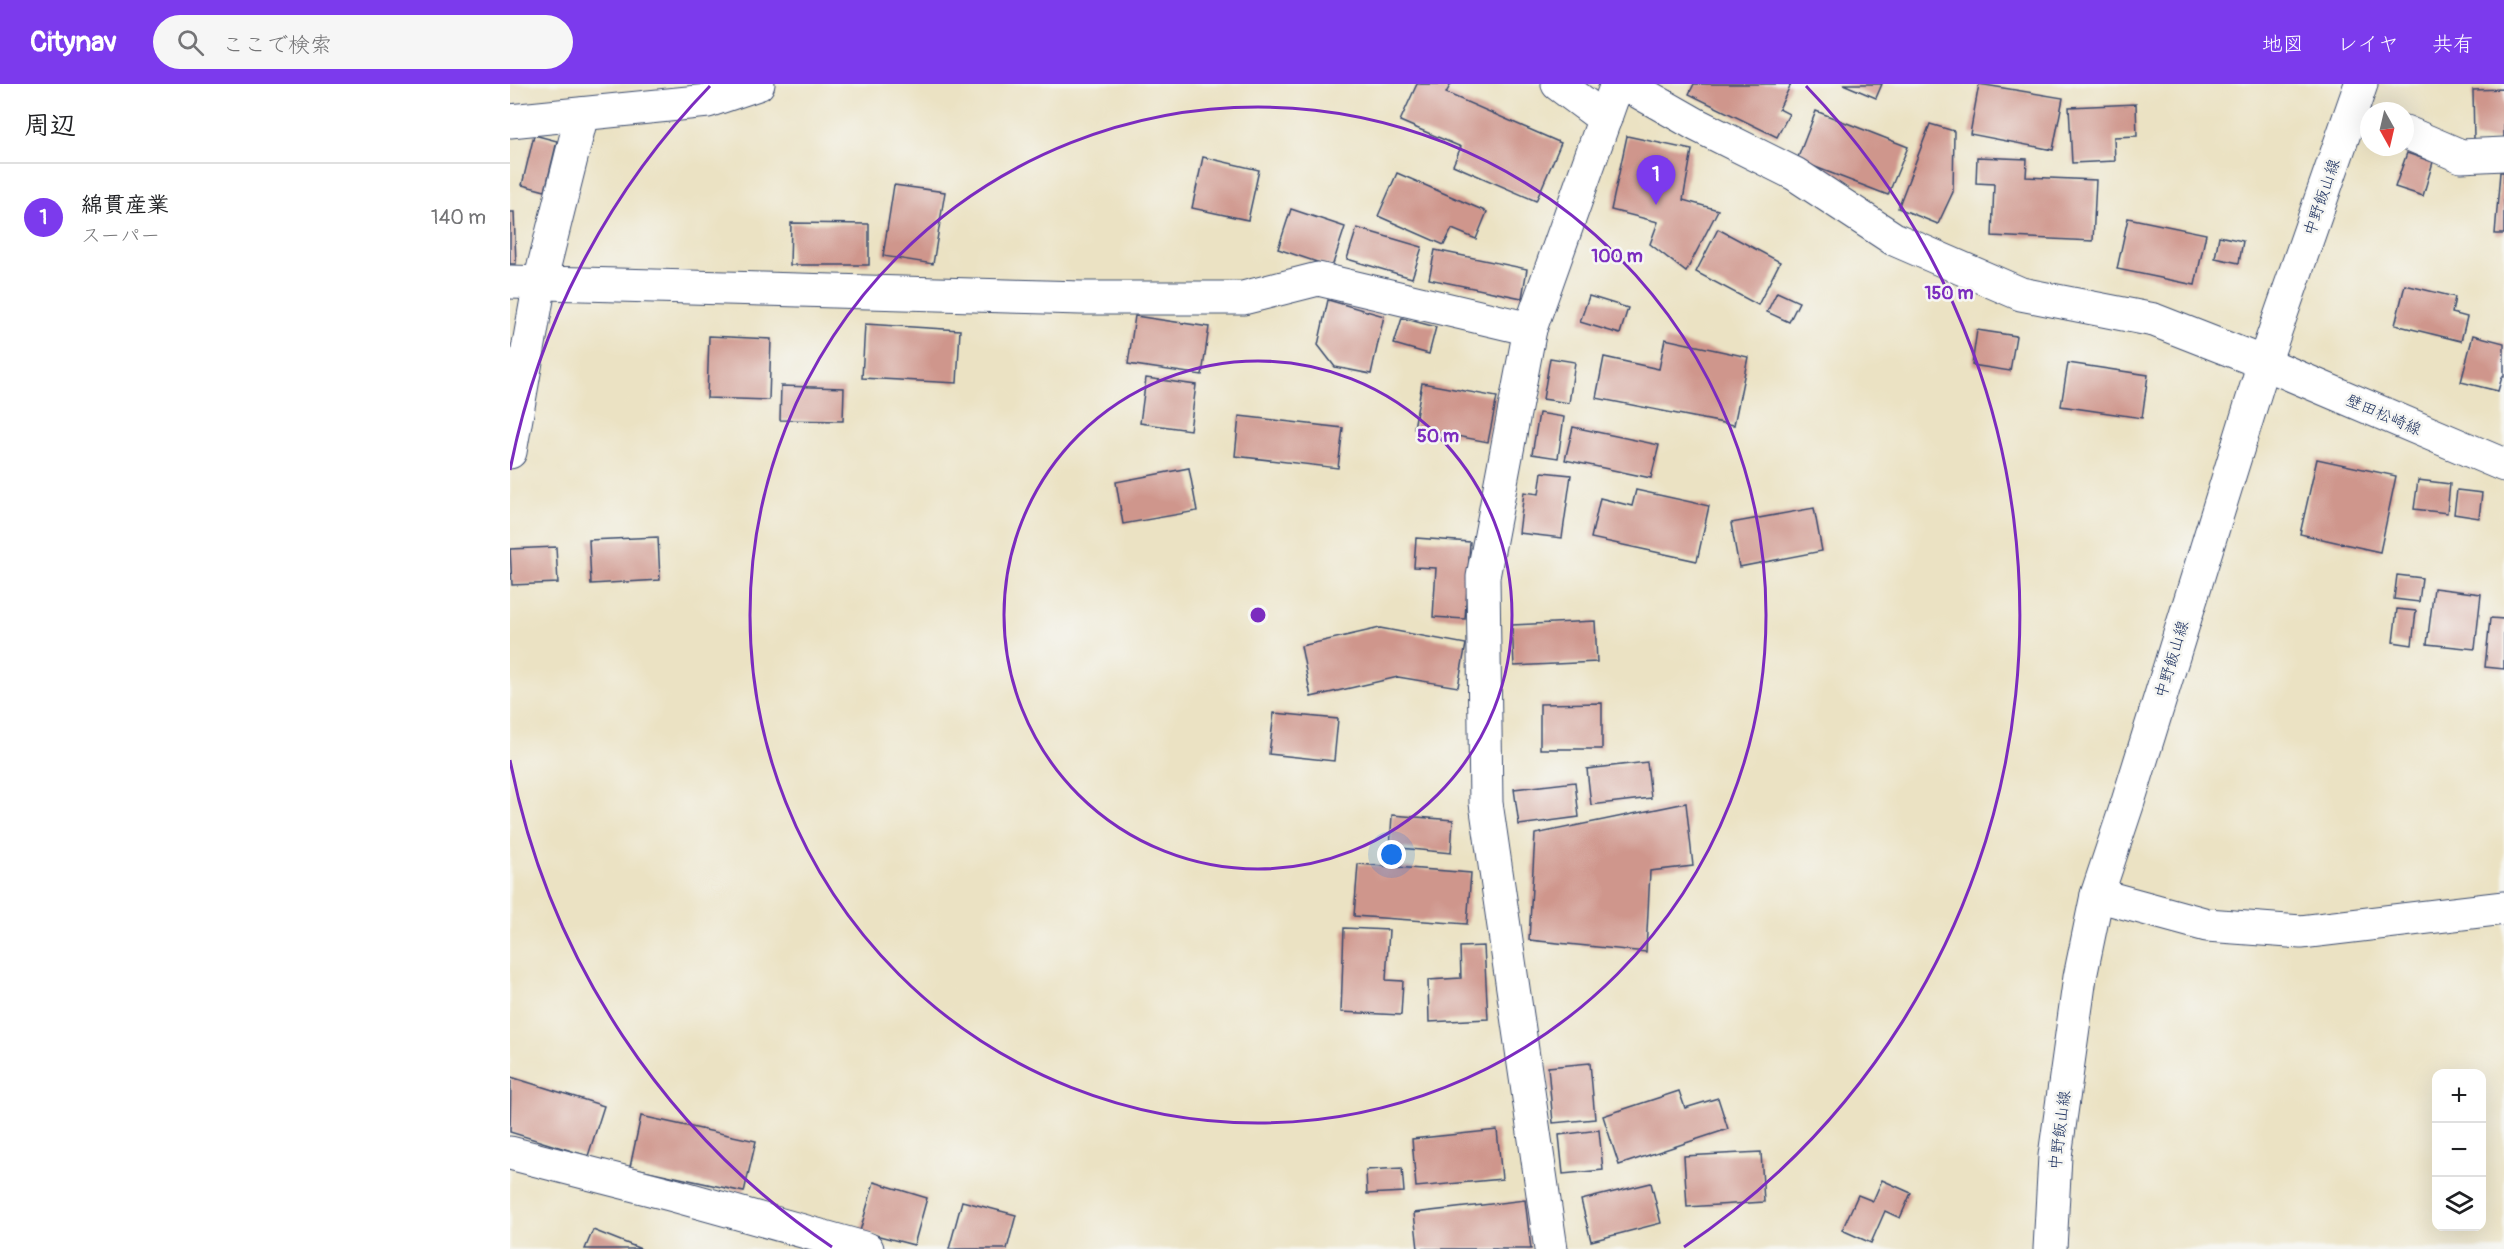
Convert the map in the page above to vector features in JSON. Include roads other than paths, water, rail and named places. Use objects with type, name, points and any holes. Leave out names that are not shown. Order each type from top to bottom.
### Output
[{"type":"street","points":[[510,121],[708,101],[758,84]]},
{"type":"street","points":[[1558,84],[1605,119]]},
{"type":"street","points":[[1551,1249],[1486,803],[1483,578],[1530,329],[1617,84]]},
{"type":"street","name":"壁田松崎線","points":[[1625,84],[1697,125],[1795,174],[1894,239],[2021,294],[2154,320],[2264,363],[2504,465]]},
{"type":"street","name":"中野飯山線","points":[[2050,1249],[2055,1156],[2080,977],[2097,895],[2264,363],[2360,103]]},
{"type":"street","points":[[510,452],[525,282],[582,114]]},
{"type":"street","points":[[2414,136],[2461,156],[2504,154]]},
{"type":"street","points":[[525,282],[1116,298],[1243,298],[1318,279],[1530,329]]},
{"type":"street","points":[[2097,895],[2207,925],[2301,932],[2504,908]]},
{"type":"street","points":[[510,1153],[670,1194],[867,1249]]},
{"type":"place","name":"綿貫産業","points":[[1656,205]]}]
